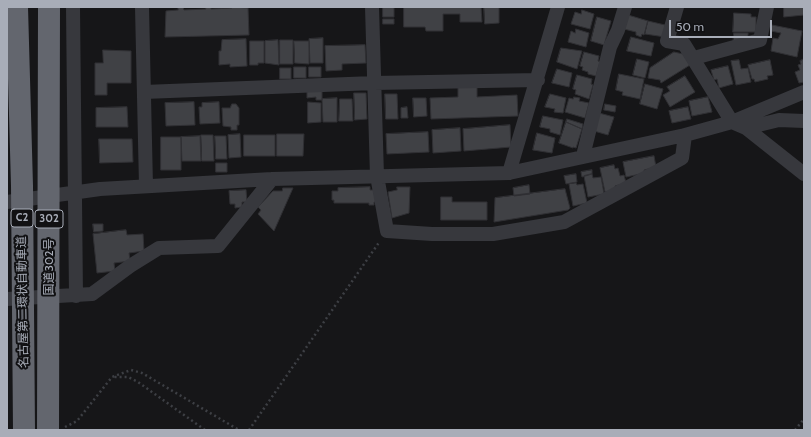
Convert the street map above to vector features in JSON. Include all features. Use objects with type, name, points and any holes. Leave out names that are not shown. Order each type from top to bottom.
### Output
[{"type":"highway","name":"名古屋第二環状自動車道","points":[[17,7],[22,186],[24,430]]},
{"type":"highway","name":"国道302号","points":[[48,430],[49,7]]},
{"type":"street","points":[[73,7],[76,296]]},
{"type":"street","points":[[142,7],[146,186]]},
{"type":"street","points":[[372,7],[378,176],[387,231],[432,234],[493,234],[564,222],[682,158],[685,135]]},
{"type":"street","points":[[509,173],[538,80],[558,7]]},
{"type":"street","points":[[583,156],[610,47],[618,30],[625,7]]},
{"type":"street","points":[[676,7],[667,41],[684,44],[732,122],[746,128],[804,174]]},
{"type":"street","points":[[694,58],[760,40],[767,7]]},
{"type":"street","points":[[144,92],[374,83],[538,80]]},
{"type":"street","points":[[7,202],[100,188],[272,179],[509,173],[685,135],[732,122],[804,92]]},
{"type":"street","points":[[746,128],[779,120],[804,120]]},
{"type":"street","points":[[7,300],[92,294],[159,248],[218,246],[272,179]]},
{"type":"path","points":[[249,430],[387,231]]},
{"type":"path","points":[[60,430],[77,421],[112,377],[131,370],[142,373],[239,430]]},
{"type":"path","points":[[112,377],[128,377],[138,382],[205,430]]},
{"type":"path","points":[[795,430],[804,419]]},
{"type":"building","points":[[178,7],[183,7],[184,10],[206,9],[205,7],[211,7],[211,9],[232,7],[248,8],[249,35],[165,37],[166,11],[178,10]]},
{"type":"building","points":[[383,7],[394,7],[394,17],[383,17]]},
{"type":"building","points":[[404,7],[481,7],[482,22],[460,22],[460,14],[443,14],[443,31],[426,31],[425,27],[404,27]]},
{"type":"building","points":[[484,7],[499,7],[499,23],[485,24]]},
{"type":"building","points":[[784,7],[804,7],[804,15],[784,17]]},
{"type":"building","points":[[582,10],[594,14],[590,29],[571,24],[575,12],[581,14]]},
{"type":"building","points":[[734,13],[751,14],[751,17],[756,17],[756,32],[733,32]]},
{"type":"building","points":[[628,15],[648,21],[644,35],[642,34],[641,37],[636,35],[636,32],[624,29]]},
{"type":"building","points":[[597,17],[611,21],[604,45],[591,41]]},
{"type":"building","points":[[383,19],[394,19],[394,24],[383,24]]},
{"type":"building","points":[[648,21],[665,25],[665,37],[645,34]]},
{"type":"building","points":[[772,25],[802,31],[797,57],[771,51],[773,38],[778,39],[781,33],[771,31]]},
{"type":"building","points":[[576,29],[589,33],[586,47],[568,42],[571,31],[575,33]]},
{"type":"building","points":[[734,33],[748,33],[748,43],[733,46]]},
{"type":"building","points":[[631,37],[654,43],[651,56],[627,51]]},
{"type":"building","points":[[323,38],[323,63],[310,63],[309,39]]},
{"type":"building","points":[[246,39],[247,66],[230,67],[230,64],[219,65],[219,51],[221,51],[222,40]]},
{"type":"building","points":[[278,40],[279,65],[265,63],[265,41]]},
{"type":"building","points":[[280,40],[293,40],[293,64],[280,64]]},
{"type":"building","points":[[250,41],[264,41],[264,63],[250,65]]},
{"type":"building","points":[[294,41],[309,41],[309,64],[295,63]]},
{"type":"building","points":[[365,45],[366,63],[342,64],[342,70],[326,71],[325,46]]},
{"type":"building","points":[[561,48],[582,51],[577,69],[557,62]]},
{"type":"building","points":[[103,50],[131,51],[131,83],[107,83],[107,95],[95,95],[95,63],[103,63]]},
{"type":"building","points":[[584,52],[599,56],[598,61],[600,62],[596,76],[588,74],[588,72],[582,70],[583,67],[580,66]]},
{"type":"building","points":[[674,52],[683,54],[690,65],[661,83],[660,80],[648,78],[650,68]]},
{"type":"building","points":[[637,59],[649,62],[645,78],[633,75]]},
{"type":"building","points":[[804,59],[804,82],[799,83],[795,72],[800,70],[798,65],[801,64],[800,61]]},
{"type":"building","points":[[739,60],[741,69],[748,68],[751,82],[736,85],[731,61]]},
{"type":"building","points":[[770,60],[773,75],[767,76],[768,79],[755,82],[754,79],[752,79],[748,65]]},
{"type":"building","points":[[728,66],[733,84],[719,88],[717,79],[714,80],[711,70]]},
{"type":"building","points":[[294,67],[306,67],[306,78],[294,78]]},
{"type":"building","points":[[309,67],[321,67],[321,77],[309,77]]},
{"type":"building","points":[[280,68],[291,68],[291,79],[280,79]]},
{"type":"building","points":[[557,69],[572,73],[569,87],[552,83]]},
{"type":"building","points":[[619,74],[644,79],[640,99],[622,95],[623,92],[616,90]]},
{"type":"building","points":[[577,75],[592,79],[591,84],[593,85],[589,99],[575,94],[576,90],[573,89]]},
{"type":"building","points":[[685,76],[695,92],[670,107],[663,95],[670,91],[667,87]]},
{"type":"building","points":[[645,84],[663,89],[657,109],[640,104]]},
{"type":"building","points":[[477,86],[477,97],[517,95],[518,116],[431,119],[430,98],[458,97],[458,87]]},
{"type":"building","points":[[322,91],[322,100],[316,100],[316,97],[307,98],[307,92]]},
{"type":"building","points":[[354,93],[366,93],[367,119],[355,120]]},
{"type":"building","points":[[385,94],[397,94],[398,119],[386,119]]},
{"type":"building","points":[[550,94],[566,98],[563,113],[554,112],[555,109],[545,107]]},
{"type":"building","points":[[574,97],[580,98],[579,101],[589,103],[585,118],[565,112],[569,98],[573,99]]},
{"type":"building","points":[[708,97],[712,112],[692,116],[689,101]]},
{"type":"building","points":[[337,98],[337,122],[323,122],[322,99]]},
{"type":"building","points":[[413,98],[426,98],[427,116],[414,117]]},
{"type":"building","points":[[340,99],[352,99],[353,121],[339,121]]},
{"type":"building","points":[[194,102],[195,125],[166,126],[165,103]]},
{"type":"building","points":[[219,102],[220,123],[200,124],[199,107],[202,107],[202,103]]},
{"type":"building","points":[[308,102],[321,103],[321,122],[308,123]]},
{"type":"building","points":[[232,104],[236,104],[239,108],[239,125],[237,125],[237,130],[231,130],[231,127],[223,126],[222,108],[230,108]]},
{"type":"building","points":[[605,104],[616,106],[615,112],[604,110]]},
{"type":"building","points":[[127,107],[128,127],[96,127],[96,108]]},
{"type":"building","points":[[407,107],[408,118],[401,118],[401,108]]},
{"type":"building","points":[[688,107],[691,119],[672,123],[669,111]]},
{"type":"building","points":[[599,113],[614,117],[608,135],[594,131]]},
{"type":"building","points":[[543,116],[563,120],[560,135],[550,132],[550,129],[540,127]]},
{"type":"building","points":[[567,119],[583,124],[582,129],[566,122]]},
{"type":"building","points":[[566,122],[582,129],[576,148],[559,143]]},
{"type":"building","points":[[510,125],[511,147],[464,151],[463,129]]},
{"type":"building","points":[[460,128],[461,151],[433,153],[432,130]]},
{"type":"building","points":[[428,132],[429,152],[387,154],[386,134]]},
{"type":"building","points":[[537,133],[555,138],[552,153],[533,150]]},
{"type":"building","points":[[240,134],[241,157],[229,158],[228,135]]},
{"type":"building","points":[[277,134],[304,134],[303,156],[277,156]]},
{"type":"building","points":[[201,135],[213,135],[214,161],[202,161]]},
{"type":"building","points":[[244,135],[275,135],[275,156],[244,156]]},
{"type":"building","points":[[200,136],[201,161],[182,161],[181,137]]},
{"type":"building","points":[[215,136],[226,136],[227,159],[216,159]]},
{"type":"building","points":[[161,137],[181,137],[181,170],[161,170]]},
{"type":"building","points":[[99,139],[132,139],[133,162],[100,163]]},
{"type":"building","points":[[654,156],[656,167],[644,170],[645,173],[626,177],[623,162]]},
{"type":"building","points":[[216,163],[227,163],[227,172],[216,172]]},
{"type":"building","points":[[614,165],[615,169],[618,168],[620,176],[624,175],[626,183],[615,186],[616,190],[605,192],[600,168]]},
{"type":"building","points":[[592,170],[592,174],[582,177],[581,172]]},
{"type":"building","points":[[576,174],[577,182],[566,184],[564,176]]},
{"type":"building","points":[[592,174],[593,178],[601,177],[604,194],[588,197],[584,176]]},
{"type":"building","points":[[576,183],[577,185],[583,184],[587,203],[573,206],[569,184]]},
{"type":"building","points":[[529,185],[530,194],[514,196],[513,188]]},
{"type":"building","points":[[370,187],[370,190],[374,190],[377,202],[374,202],[374,205],[369,205],[369,203],[334,203],[334,200],[332,200],[332,191],[338,191],[338,188]]},
{"type":"building","points":[[397,187],[410,187],[409,213],[392,218],[388,192],[397,190]]},
{"type":"building","points":[[283,188],[293,188],[274,231],[258,214],[261,210],[258,207],[273,191],[282,191]]},
{"type":"building","points":[[565,189],[570,208],[568,210],[494,222],[495,198]]},
{"type":"building","points":[[246,190],[247,202],[242,202],[242,207],[235,208],[235,204],[230,204],[229,191]]},
{"type":"building","points":[[441,197],[452,197],[452,202],[487,202],[487,220],[441,220]]},
{"type":"building","points":[[93,224],[103,224],[103,231],[94,232]]},
{"type":"building","points":[[126,230],[127,235],[143,234],[144,251],[129,253],[130,261],[114,263],[115,271],[97,273],[93,234]]}]
